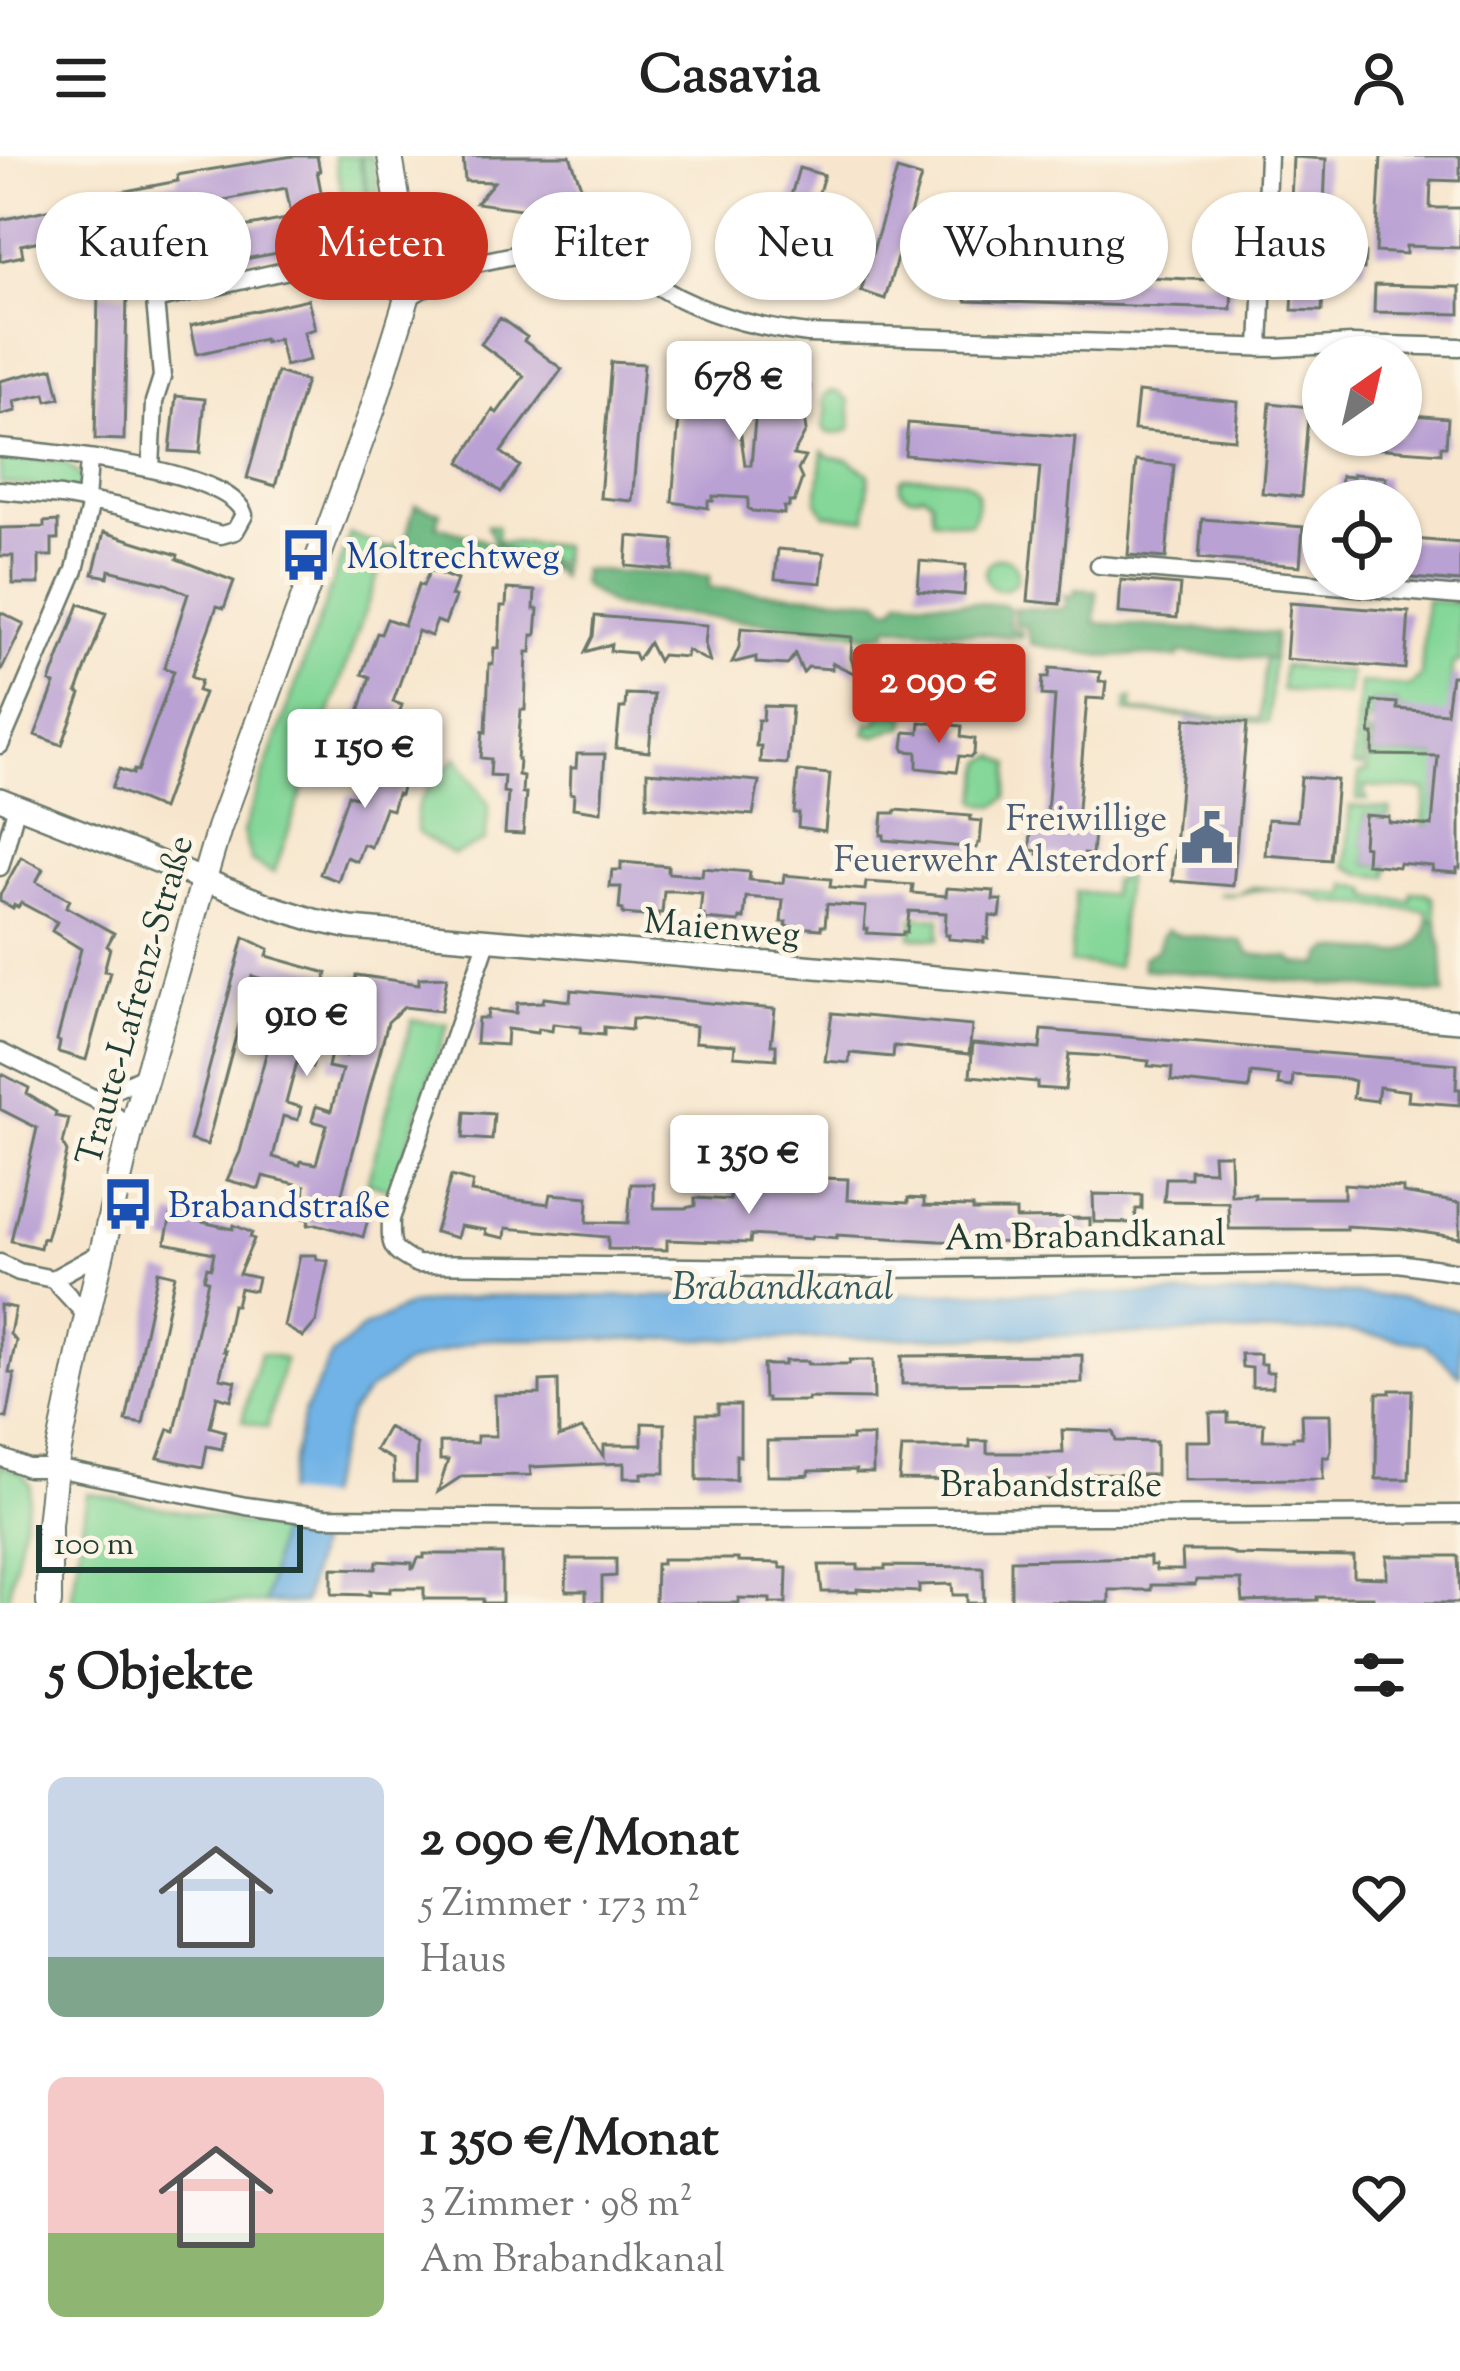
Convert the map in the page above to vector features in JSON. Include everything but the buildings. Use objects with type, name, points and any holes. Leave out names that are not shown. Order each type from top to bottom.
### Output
[{"type":"main road","name":"Traute-Lafrenz-Straße","points":[[390,156],[397,192]]},
{"type":"main road","name":"Traute-Lafrenz-Straße","points":[[49,1603],[55,1468],[131,1129],[219,828],[372,411],[406,300]]},
{"type":"street","points":[[1260,348],[1268,156]]},
{"type":"street","points":[[488,260],[576,245],[595,250],[709,312],[764,328],[849,336],[1260,348],[1460,347]]},
{"type":"street","points":[[151,469],[154,402],[162,377],[155,300],[275,273]]},
{"type":"street","points":[[0,448],[151,469],[203,485],[236,500],[243,510],[240,525],[221,536],[88,501],[0,490]]},
{"type":"street","points":[[0,745],[75,570],[88,501],[89,459]]},
{"type":"street","points":[[1099,565],[1460,596]]},
{"type":"street","points":[[0,866],[8,802]]},
{"type":"street","name":"Maienweg","points":[[8,802],[204,880],[314,920],[351,928],[1460,1021]]},
{"type":"street","name":"Am Brabandkanal","points":[[488,939],[392,1219],[391,1244],[417,1264],[879,1269],[1398,1263],[1460,1272]]},
{"type":"street","points":[[0,1052],[95,1099],[131,1129]]},
{"type":"street","points":[[95,1099],[146,1075]]},
{"type":"street","points":[[53,1279],[102,1252]]},
{"type":"street","points":[[0,1263],[53,1279],[87,1316]]},
{"type":"street","name":"Brabandstraße","points":[[0,1457],[28,1468],[55,1468],[325,1517],[1460,1514]]},
{"type":"green space","points":[[334,156],[358,156],[366,192],[342,192]]},
{"type":"green space","points":[[361,156],[371,156],[378,192],[369,192]]},
{"type":"green space","points":[[832,391],[849,401],[851,427],[835,434],[826,432],[823,425],[825,395]]},
{"type":"green space","points":[[823,451],[869,474],[866,519],[825,514],[817,502]]},
{"type":"green space","points":[[0,456],[64,462],[82,477],[79,491],[0,483]]},
{"type":"green space","points":[[904,477],[951,478],[970,484],[978,500],[970,523],[933,519],[931,500],[900,489]]},
{"type":"green space","points":[[415,505],[440,512],[437,526],[526,560],[561,566],[560,577],[553,570],[386,553],[387,548],[405,541]]},
{"type":"green space","points":[[487,525],[497,526],[497,541],[562,546],[561,562],[527,557],[494,542]]},
{"type":"green space","points":[[350,534],[387,548],[274,873],[251,861],[243,832]]},
{"type":"green space","points":[[1001,558],[1012,563],[1017,574],[1012,585],[1001,590],[990,585],[985,574],[990,563]]},
{"type":"green space","points":[[582,570],[709,576],[709,588],[878,600],[894,608],[901,598],[1005,605],[1010,629],[1021,630],[1022,637],[888,626],[887,633],[868,635],[627,609],[611,605],[581,584]]},
{"type":"green space","points":[[1075,589],[1097,591],[1095,623],[1275,634],[1273,659],[1179,653],[1178,658],[1110,657],[1031,644],[1026,625],[1015,625],[1014,608],[1065,609],[1066,596],[1074,597]]},
{"type":"green space","points":[[1426,600],[1460,603],[1460,663],[1453,663],[1449,694],[1453,719],[1373,701],[1371,721],[1366,722],[1363,767],[1353,766],[1360,683],[1410,686],[1421,676]]},
{"type":"green space","points":[[1265,658],[1273,659],[1268,723],[1126,712],[1127,700],[1132,698],[1132,711],[1260,719]]},
{"type":"green space","points":[[1283,666],[1350,672],[1348,695],[1281,690]]},
{"type":"green space","points":[[881,712],[906,715],[905,726],[875,736],[865,734]]},
{"type":"green space","points":[[1370,734],[1374,734],[1373,755],[1440,757],[1435,826],[1423,825],[1426,790],[1365,786],[1368,800],[1357,799],[1359,774],[1367,772]]},
{"type":"green space","points":[[996,756],[1011,764],[1007,797],[996,806],[977,799],[985,761]]},
{"type":"green space","points":[[457,757],[489,805],[485,841],[453,855],[418,833],[416,821],[426,791]]},
{"type":"green space","points":[[1350,806],[1390,809],[1389,817],[1365,815],[1363,845],[1367,847],[1366,864],[1388,866],[1387,877],[1364,875],[1346,866]]},
{"type":"green space","points":[[1121,859],[1127,860],[1117,967],[1070,963],[1076,892],[1111,895]]},
{"type":"green space","points":[[1347,884],[1368,889],[1370,897],[1411,901],[1412,892],[1426,893],[1433,898],[1437,921],[1428,919],[1428,911],[1325,902],[1284,890],[1346,895]]},
{"type":"green space","points":[[913,917],[940,918],[939,939],[911,937]]},
{"type":"green space","points":[[1428,919],[1437,921],[1444,994],[1143,969],[1143,957],[1158,949],[1167,930],[1241,941],[1250,954],[1321,965],[1331,949],[1396,953],[1408,949],[1422,937]]},
{"type":"green space","points":[[412,1020],[448,1024],[392,1190],[367,1183]]},
{"type":"green space","points":[[260,1353],[285,1359],[267,1428],[242,1421]]},
{"type":"green space","points":[[0,1465],[21,1472],[31,1486],[7,1603],[0,1603]]},
{"type":"green space","points":[[87,1493],[278,1530],[265,1603],[71,1603]]},
{"type":"water","name":"Brabandkanal","points":[[1338,1294],[1430,1303],[1460,1311],[1460,1375],[1425,1344],[1346,1331],[481,1339],[405,1364],[368,1391],[350,1413],[321,1505],[304,1603],[265,1603],[304,1412],[332,1355],[362,1329],[410,1305],[485,1296]]},
{"type":"pier","points":[[278,1493],[327,1498],[323,1533],[272,1527]]},
{"type":"place","name":"Moltrechtweg","points":[[306,555]]},
{"type":"place","name":"Freiwillige Feuerwehr Alsterdorf","points":[[1207,838]]},
{"type":"place","name":"Brabandstraße","points":[[128,1204]]}]
